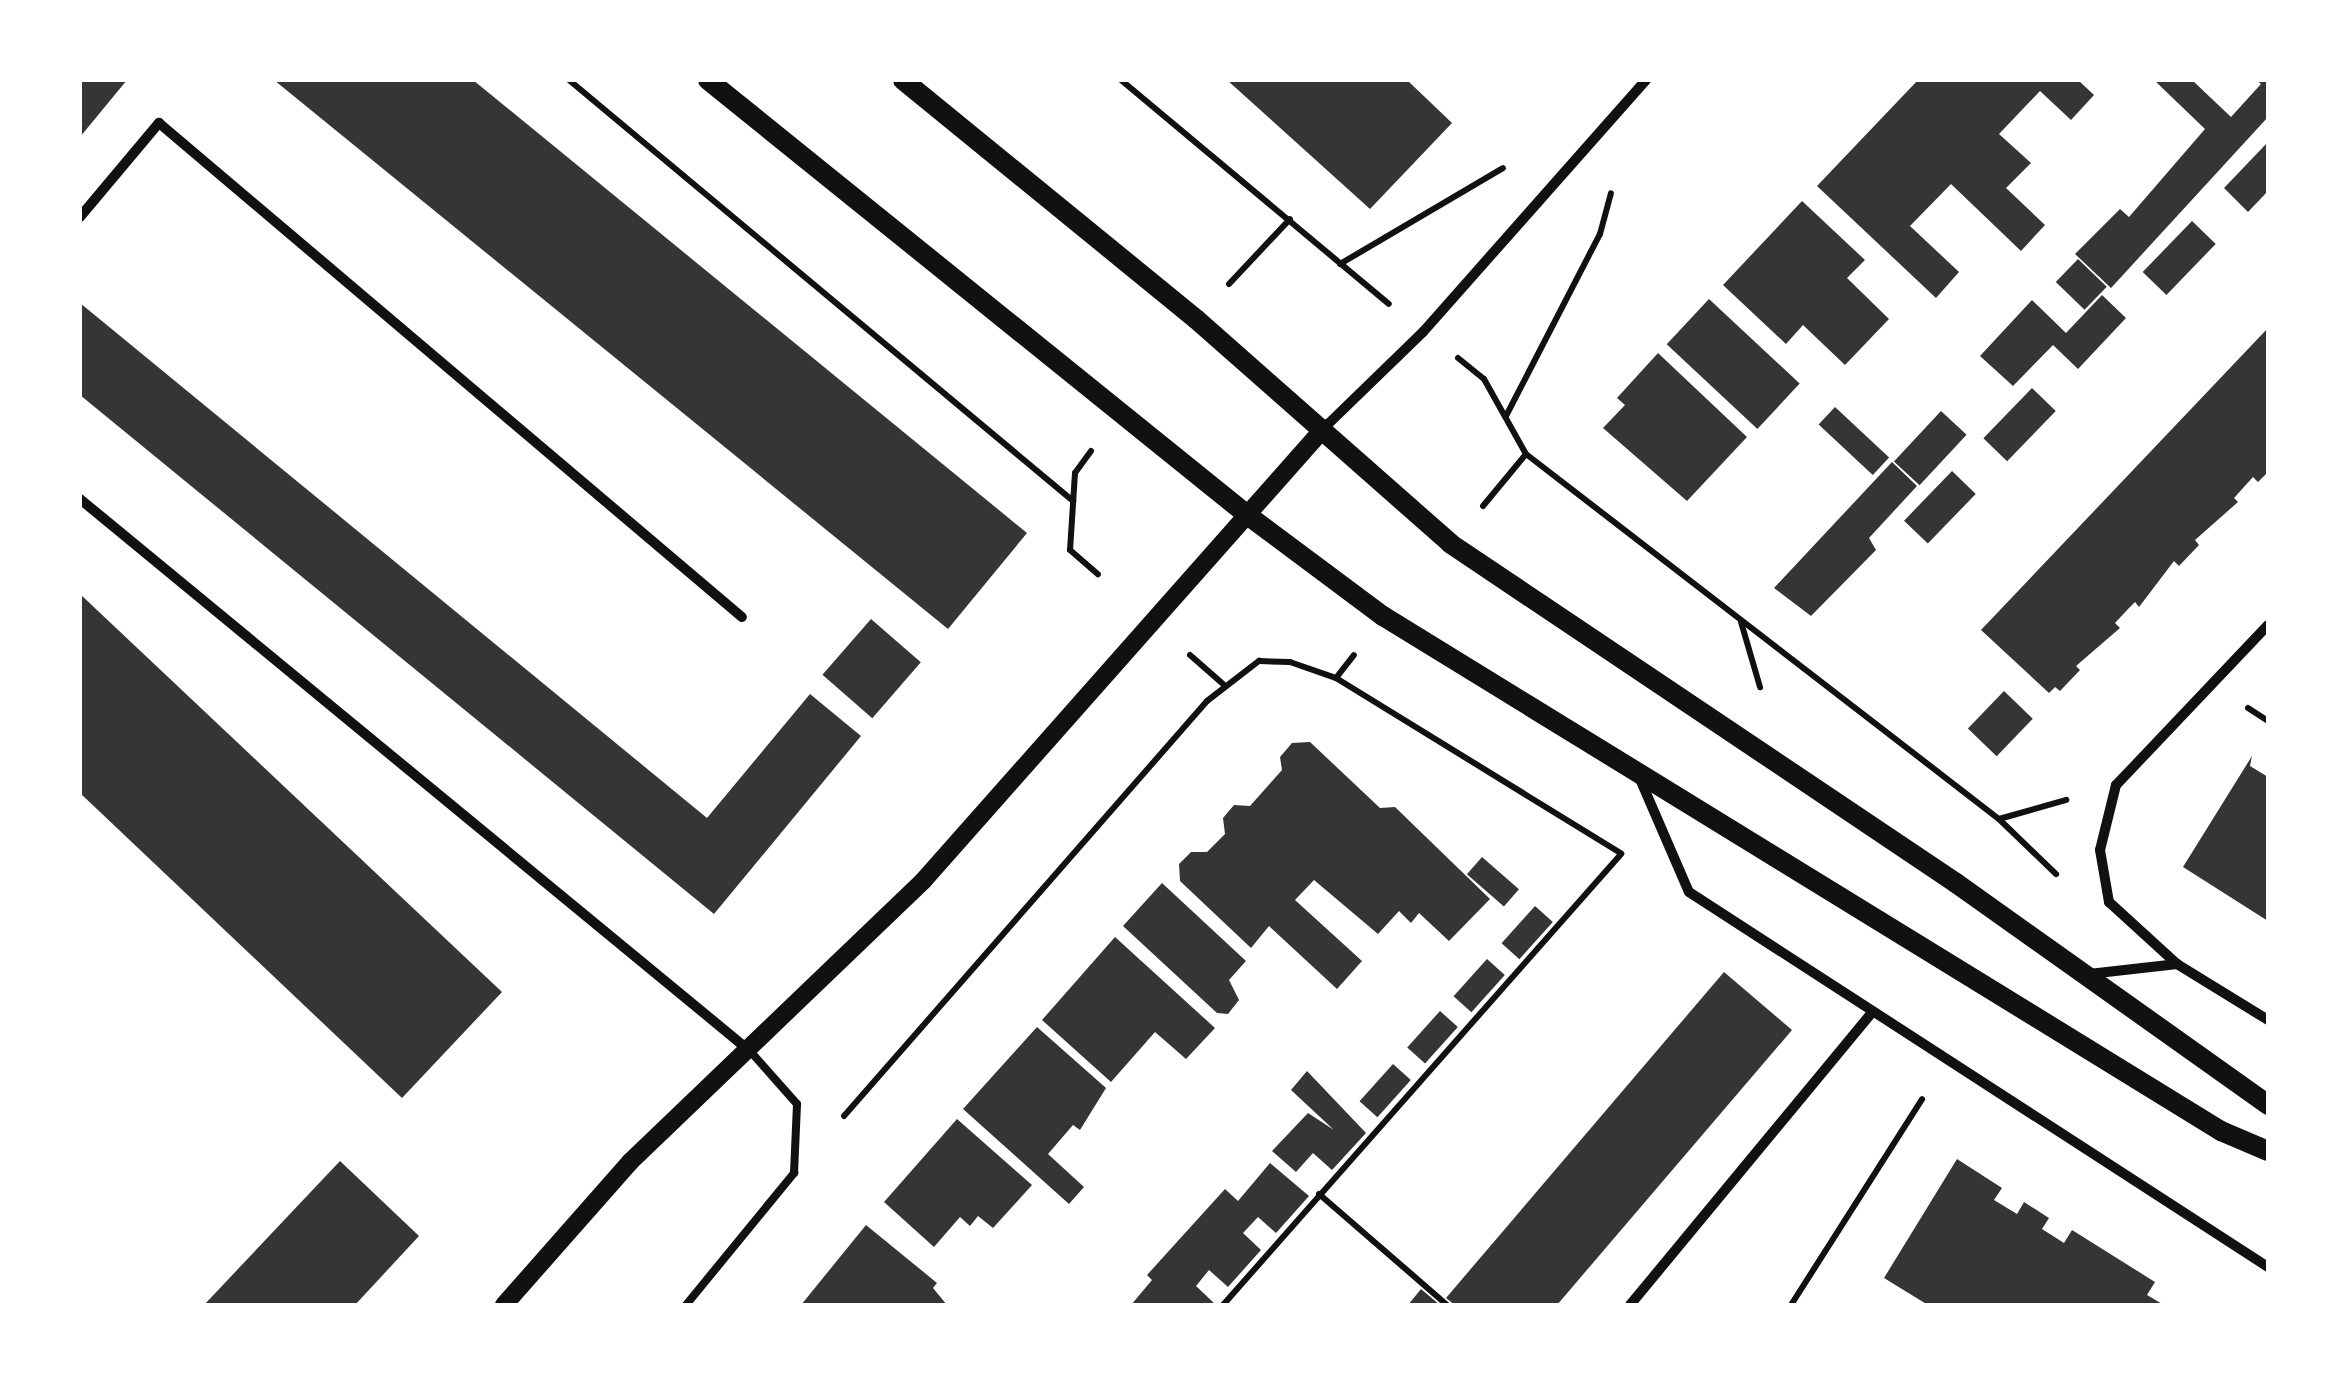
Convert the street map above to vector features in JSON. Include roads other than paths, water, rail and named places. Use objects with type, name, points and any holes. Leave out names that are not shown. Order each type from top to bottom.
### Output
[{"type":"main road","points":[[708,80],[1246,514],[1384,616],[1640,778],[2220,1131],[2268,1151]]},
{"type":"main road","points":[[903,80],[1324,428],[1451,544],[2268,1105]]},
{"type":"street","points":[[504,1305],[630,1162],[752,1052],[923,882],[1246,514],[1324,428],[1423,332],[1646,80]]},
{"type":"street","points":[[80,216],[159,124],[742,616]]},
{"type":"street","points":[[80,499],[752,1052]]},
{"type":"street","points":[[2268,626],[2116,785],[2100,850],[2109,902],[2177,964],[2268,1020]]},
{"type":"street","points":[[1640,778],[1688,892],[1870,1016],[1947,1060],[2268,1267]]},
{"type":"street","points":[[2083,975],[2177,964]]},
{"type":"street","points":[[1630,1305],[1870,1016]]},
{"type":"lane","points":[[686,1305],[794,1174],[796,1104],[752,1052]]}]
